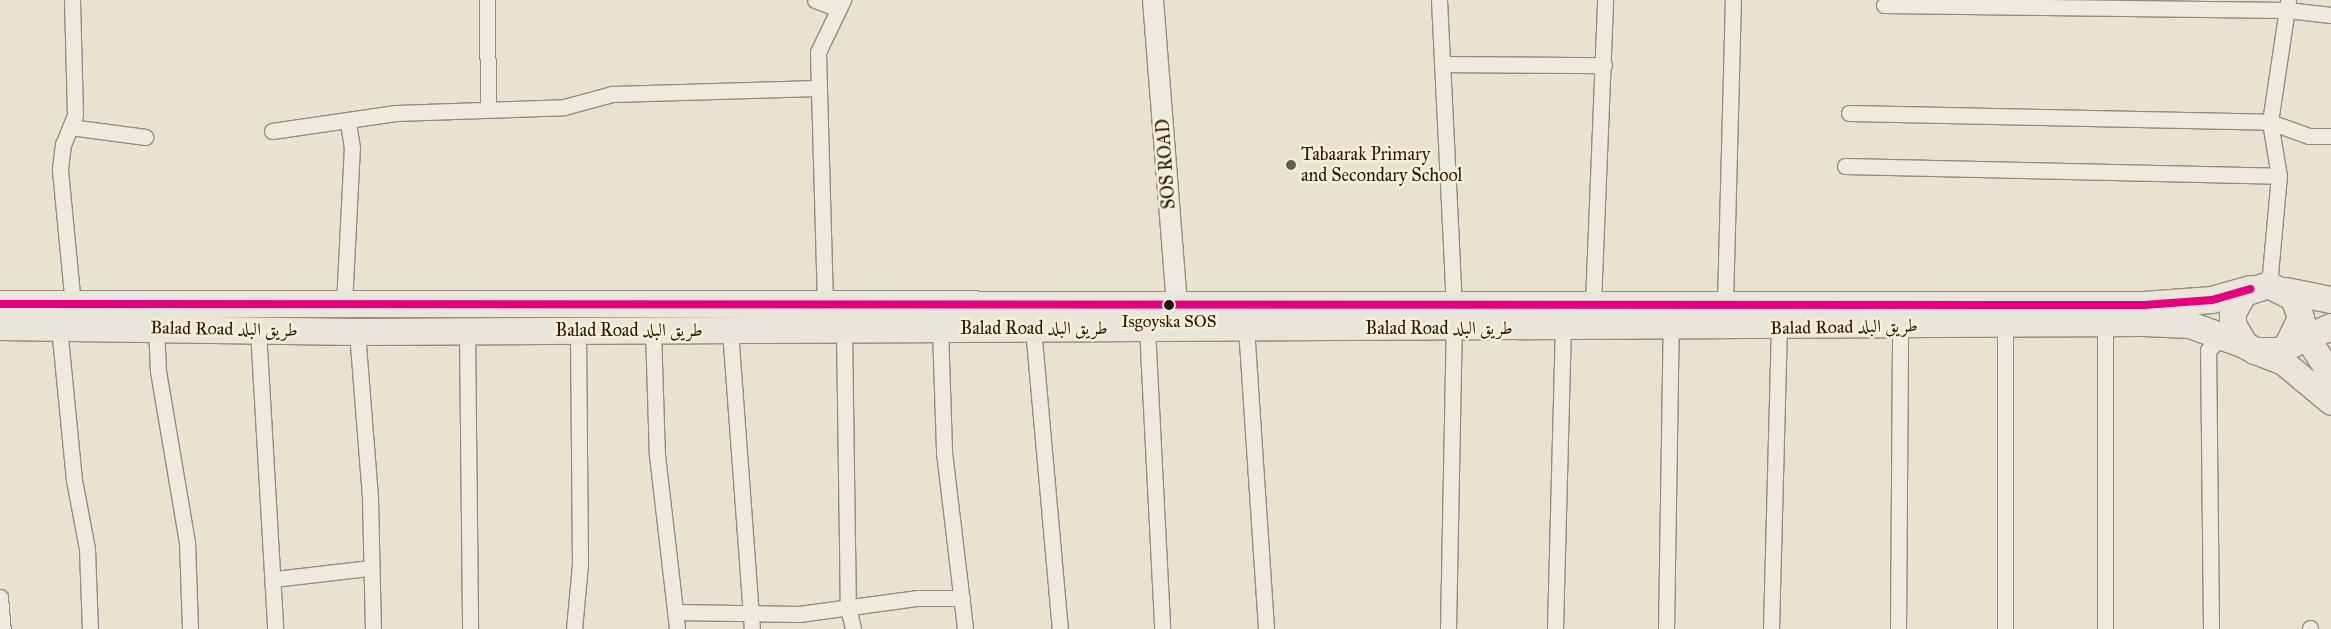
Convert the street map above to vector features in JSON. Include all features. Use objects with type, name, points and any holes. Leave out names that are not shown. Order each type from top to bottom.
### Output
[{"type":"highway","name":"Balad Road طريق البلد","points":[[0,327],[156,327],[357,332],[1147,328],[1178,316],[1246,327],[1454,315],[1593,303],[2182,304],[2269,288],[2331,300]]},
{"type":"highway","points":[[2298,334],[2269,288],[2233,313],[2235,331],[2241,344],[2267,353],[2298,334],[2331,327]]},
{"type":"highway","name":"Balad Road طريق البلد","points":[[0,304],[825,304],[1178,316],[1454,315],[1563,328],[1779,328],[2105,323],[2190,325],[2241,344]]},
{"type":"main road","points":[[2298,334],[2331,375]]},
{"type":"main road","points":[[2241,344],[2283,362],[2331,402]]},
{"type":"street","points":[[72,0],[76,86],[70,127],[60,170],[73,304]]},
{"type":"street","points":[[487,0],[488,108]]},
{"type":"street","points":[[815,0],[839,4],[818,52],[825,304]]},
{"type":"street","name":"SOS ROAD","points":[[1153,0],[1178,316]]},
{"type":"street","points":[[1439,0],[1454,315],[1448,629]]},
{"type":"street","points":[[1593,303],[1604,64],[1605,0]]},
{"type":"street","points":[[1725,303],[1733,0]]},
{"type":"street","points":[[1884,4],[2288,5],[2331,15]]},
{"type":"street","points":[[2269,288],[2279,176],[2270,122],[2288,5]]},
{"type":"street","points":[[1442,64],[1604,64]]},
{"type":"street","points":[[272,131],[348,123],[396,113],[488,108],[564,107],[612,94],[819,88]]},
{"type":"street","points":[[1849,113],[2270,122],[2310,136],[2331,136]]},
{"type":"street","points":[[344,304],[352,148],[348,123]]},
{"type":"street","points":[[70,127],[146,137]]},
{"type":"street","points":[[1845,166],[2279,176]]},
{"type":"street","points":[[2105,323],[2105,629]]},
{"type":"street","points":[[2005,324],[2005,629]]},
{"type":"street","points":[[1898,629],[1900,326]]},
{"type":"street","points":[[59,327],[74,480],[87,549],[90,629]]},
{"type":"street","points":[[156,327],[158,371],[187,542],[190,629]]},
{"type":"street","points":[[1246,327],[1266,629]]},
{"type":"street","points":[[1666,629],[1671,327]]},
{"type":"street","points":[[1033,328],[1060,629]]},
{"type":"street","points":[[1147,328],[1162,629]]},
{"type":"street","points":[[1555,629],[1563,328]]},
{"type":"street","points":[[1771,629],[1779,328]]},
{"type":"street","points":[[844,329],[848,607],[853,629]]},
{"type":"street","points":[[940,329],[944,452],[965,629]]},
{"type":"street","points":[[258,330],[274,579],[275,629]]},
{"type":"street","points":[[653,330],[657,455],[676,629]]},
{"type":"street","points":[[730,330],[752,629]]},
{"type":"street","points":[[467,331],[470,629]]},
{"type":"street","points":[[574,629],[580,564],[578,331]]},
{"type":"street","points":[[357,332],[370,499],[369,568],[373,629]]},
{"type":"street","points":[[2211,629],[2208,350],[2241,344]]},
{"type":"street","points":[[274,579],[369,568]]},
{"type":"street","points":[[0,597],[3,629]]},
{"type":"street","points":[[675,612],[750,613],[962,598]]},
{"type":"transit line","points":[[0,304],[2144,305],[2212,300],[2250,289]]},
{"type":"place","name":"Tabaarak Primary and Secondary School","points":[[1291,165]]},
{"type":"place","name":"Isgoyska SOS","points":[[1169,305]]}]
